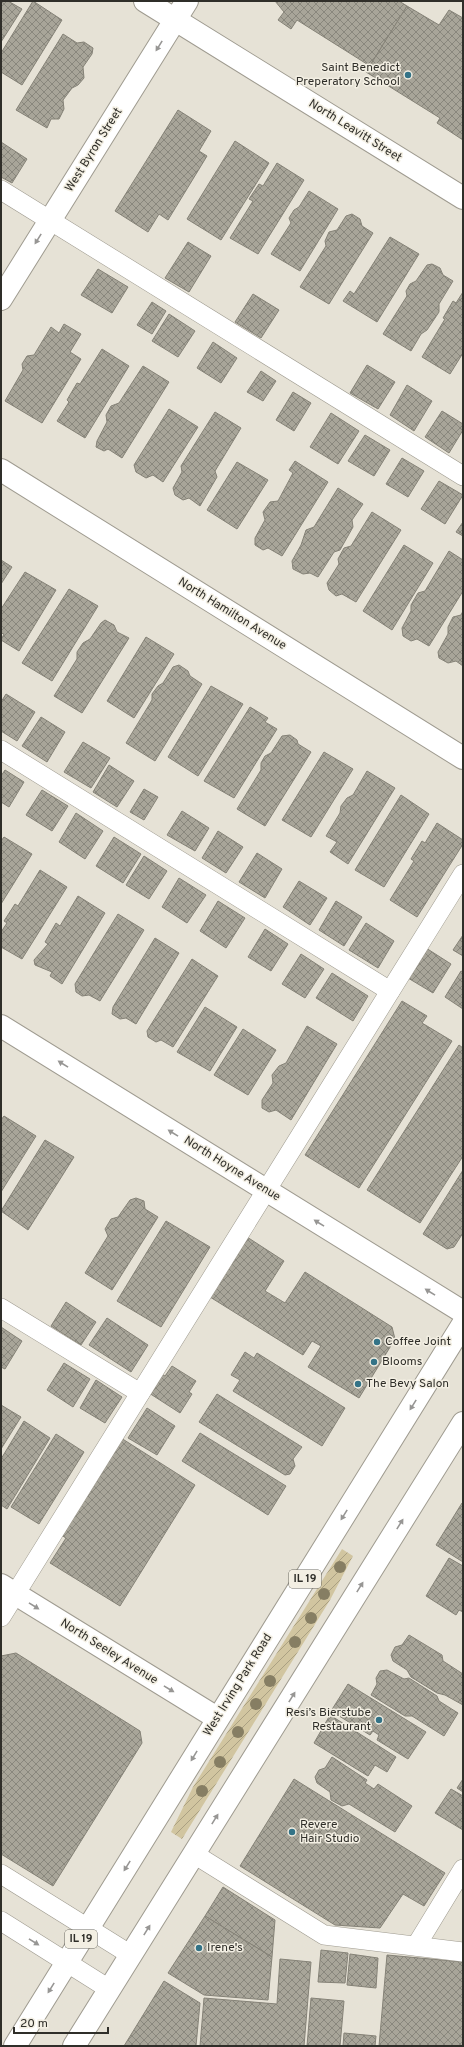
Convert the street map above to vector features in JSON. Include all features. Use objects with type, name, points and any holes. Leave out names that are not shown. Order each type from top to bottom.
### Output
[{"type":"street","name":"North Leavitt Street","points":[[145,1],[463,198]]},
{"type":"street","name":"West Byron Street","points":[[1,299],[187,1]]},
{"type":"street","name":"North Hamilton Avenue","points":[[1,470],[463,758]]},
{"type":"street","name":"North Hoyne Avenue","points":[[1,1026],[463,1312]]},
{"type":"street","name":"West Irving Park Road","points":[[15,2046],[217,1718],[463,1324]]},
{"type":"street","points":[[74,2046],[463,1423]]},
{"type":"street","name":"North Seeley Avenue","points":[[8,1590],[217,1718]]},
{"type":"lane","points":[[1,190],[463,476]]},
{"type":"lane","points":[[1,750],[390,991]]},
{"type":"lane","points":[[1,1617],[8,1590],[140,1393],[463,874]]},
{"type":"lane","points":[[1,1308],[140,1393]]},
{"type":"lane","points":[[194,1854],[324,1935],[463,1952]]},
{"type":"lane","points":[[416,1946],[463,1870]]},
{"type":"lane","points":[[1,1874],[130,1955]]},
{"type":"lane","points":[[1,1921],[109,1989]]},
{"type":"shaded area","points":[[342,1549],[353,1556],[330,1600],[182,1839],[171,1832],[193,1787]]},
{"type":"building","points":[[1,1],[8,1],[22,9],[1,42]]},
{"type":"building","points":[[33,1],[62,20],[22,85],[1,72],[1,53]]},
{"type":"building","points":[[275,1],[399,1],[407,6],[370,66],[297,20],[291,29],[278,20],[284,12]]},
{"type":"building","points":[[407,6],[439,25],[449,10],[463,18],[463,140],[437,123],[440,118],[366,72]]},
{"type":"building","points":[[63,34],[77,43],[84,42],[93,48],[92,54],[83,67],[84,78],[78,85],[72,88],[63,100],[64,109],[59,119],[51,119],[47,128],[16,110]]},
{"type":"building","points":[[178,110],[211,131],[199,151],[207,156],[168,220],[159,214],[148,232],[115,211]]},
{"type":"building","points":[[235,141],[269,163],[221,240],[187,219]]},
{"type":"building","points":[[1,142],[27,159],[12,183],[1,177]]},
{"type":"building","points":[[277,163],[304,180],[258,254],[230,238],[253,201],[249,199],[259,184],[263,186]]},
{"type":"building","points":[[309,191],[338,209],[300,271],[271,254],[291,223],[289,218],[294,210],[299,207]]},
{"type":"building","points":[[352,214],[360,219],[362,226],[373,233],[329,304],[300,287],[326,246],[325,241],[329,232],[337,230],[346,216]]},
{"type":"building","points":[[390,237],[419,254],[377,322],[343,301],[350,291],[354,294]]},
{"type":"building","points":[[188,242],[211,256],[189,292],[165,278]]},
{"type":"building","points":[[432,264],[440,268],[443,275],[453,281],[439,304],[439,312],[427,330],[421,334],[411,351],[383,334],[407,296],[406,291],[410,284],[416,281],[427,265]]},
{"type":"building","points":[[98,269],[128,287],[112,313],[81,295]]},
{"type":"building","points":[[463,292],[463,353],[450,374],[422,357],[445,319],[443,318],[453,301],[456,303]]},
{"type":"building","points":[[253,294],[279,310],[261,338],[235,322]]},
{"type":"building","points":[[152,302],[166,311],[152,334],[137,325]]},
{"type":"building","points":[[169,314],[195,331],[178,357],[152,341]]},
{"type":"building","points":[[64,324],[81,334],[70,352],[81,359],[42,423],[5,401],[23,370],[22,364],[27,356],[34,355],[51,327],[59,333]]},
{"type":"building","points":[[213,342],[237,358],[221,383],[197,368]]},
{"type":"building","points":[[102,349],[129,366],[85,438],[57,421],[69,402],[67,400],[77,383],[80,384]]},
{"type":"building","points":[[367,365],[395,382],[378,409],[350,393]]},
{"type":"building","points":[[143,366],[169,382],[122,458],[108,449],[104,451],[96,447],[97,441],[107,422],[106,415],[111,406],[119,403]]},
{"type":"building","points":[[261,371],[276,381],[263,401],[247,392]]},
{"type":"building","points":[[407,385],[432,401],[414,431],[390,415]]},
{"type":"building","points":[[293,392],[311,403],[294,431],[276,420]]},
{"type":"building","points":[[169,409],[198,427],[163,482],[153,475],[146,478],[136,472],[134,465]]},
{"type":"building","points":[[442,411],[463,424],[463,430],[449,453],[425,437]]},
{"type":"building","points":[[215,412],[241,428],[215,471],[217,477],[200,506],[189,498],[183,500],[175,495],[173,488],[182,472],[181,466]]},
{"type":"building","points":[[331,413],[359,431],[338,464],[310,447]]},
{"type":"building","points":[[365,435],[390,450],[374,476],[348,461]]},
{"type":"building","points":[[402,458],[424,471],[408,497],[386,484]]},
{"type":"building","points":[[295,461],[328,482],[282,556],[268,548],[263,550],[255,545],[255,538],[265,520],[263,512],[270,502],[278,501],[293,473],[289,470]]},
{"type":"building","points":[[237,462],[268,480],[237,529],[207,510]]},
{"type":"building","points":[[439,481],[463,495],[445,524],[421,509]]},
{"type":"building","points":[[338,488],[363,504],[352,520],[353,527],[340,550],[334,552],[318,577],[310,573],[303,574],[293,569],[292,561],[301,545],[306,530],[314,527]]},
{"type":"building","points":[[372,512],[401,530],[356,602],[342,594],[336,596],[329,590],[327,583],[339,564],[338,559],[344,548],[351,546]]},
{"type":"building","points":[[463,522],[463,536],[456,532]]},
{"type":"building","points":[[404,545],[433,563],[392,630],[363,611]]},
{"type":"building","points":[[449,551],[463,560],[463,591],[429,646],[417,639],[411,641],[403,636],[402,628],[411,611],[411,605],[418,593],[425,591]]},
{"type":"building","points":[[1,560],[12,567],[1,584]]},
{"type":"building","points":[[25,572],[56,590],[19,651],[1,640],[4,634],[1,633],[1,609]]},
{"type":"building","points":[[69,589],[98,606],[52,681],[22,663]]},
{"type":"building","points":[[463,611],[463,666],[456,661],[448,663],[439,658],[438,652],[448,634],[448,627],[453,617],[461,615]]},
{"type":"building","points":[[105,620],[114,625],[117,632],[129,638],[82,713],[54,696],[77,659],[77,652],[83,643],[90,639],[101,623]]},
{"type":"building","points":[[146,637],[174,654],[134,718],[107,701]]},
{"type":"building","points":[[179,665],[188,671],[190,676],[202,684],[155,761],[126,743],[152,700],[152,694],[158,686],[163,683],[173,667]]},
{"type":"building","points":[[211,686],[243,704],[198,776],[168,757]]},
{"type":"building","points":[[6,694],[35,712],[17,741],[1,731],[1,702]]},
{"type":"building","points":[[250,707],[268,718],[265,722],[277,729],[234,798],[204,781]]},
{"type":"building","points":[[41,717],[65,732],[47,762],[22,746]]},
{"type":"building","points":[[290,735],[297,740],[298,744],[311,752],[265,826],[237,809],[261,770],[261,763],[265,756],[271,753],[282,736]]},
{"type":"building","points":[[83,742],[110,758],[91,788],[64,772]]},
{"type":"building","points":[[324,752],[353,769],[311,837],[282,820]]},
{"type":"building","points":[[109,765],[134,781],[117,807],[93,792]]},
{"type":"building","points":[[5,770],[24,782],[9,807],[1,802],[1,776]]},
{"type":"building","points":[[367,771],[395,788],[348,864],[330,852],[337,842],[326,836],[340,813],[341,806],[347,798],[353,795]]},
{"type":"building","points":[[144,789],[158,797],[144,820],[130,812]]},
{"type":"building","points":[[42,790],[68,806],[52,831],[26,815]]},
{"type":"building","points":[[401,795],[429,814],[384,887],[355,870]]},
{"type":"building","points":[[182,811],[209,828],[195,851],[167,835]]},
{"type":"building","points":[[76,813],[103,831],[85,859],[59,842]]},
{"type":"building","points":[[437,823],[463,840],[463,844],[417,917],[390,900],[414,861],[411,859],[422,841],[425,843]]},
{"type":"building","points":[[218,831],[243,847],[226,873],[202,858]]},
{"type":"building","points":[[4,837],[32,854],[1,904],[1,841]]},
{"type":"building","points":[[114,837],[141,854],[123,883],[96,866]]},
{"type":"building","points":[[257,853],[282,869],[265,898],[239,882]]},
{"type":"building","points":[[144,856],[167,871],[149,899],[126,885]]},
{"type":"building","points":[[40,870],[67,887],[22,959],[1,947],[1,932],[7,923],[4,921],[15,904],[18,906]]},
{"type":"building","points":[[179,878],[206,895],[187,923],[162,907]]},
{"type":"building","points":[[299,881],[327,898],[310,925],[283,907]]},
{"type":"building","points":[[78,896],[105,913],[62,984],[50,976],[52,972],[35,965],[34,960],[48,944],[45,942],[56,923],[60,926]]},
{"type":"building","points":[[218,901],[245,918],[226,948],[200,931]]},
{"type":"building","points":[[336,901],[362,917],[344,946],[319,930]]},
{"type":"building","points":[[118,914],[144,930],[100,1001],[89,995],[82,996],[76,992],[75,984]]},
{"type":"building","points":[[366,923],[394,941],[378,968],[349,950]]},
{"type":"building","points":[[265,929],[288,944],[271,971],[248,957]]},
{"type":"building","points":[[463,935],[463,956],[453,950]]},
{"type":"building","points":[[155,938],[179,953],[136,1024],[126,1018],[120,1019],[112,1014],[113,1007]]},
{"type":"building","points":[[426,948],[451,964],[433,993],[408,978]]},
{"type":"building","points":[[301,954],[324,969],[305,998],[282,984]]},
{"type":"building","points":[[192,959],[218,976],[173,1047],[161,1040],[156,1042],[148,1037],[147,1031]]},
{"type":"building","points":[[461,971],[463,972],[463,1009],[445,997]]},
{"type":"building","points":[[332,973],[368,996],[353,1021],[316,998]]},
{"type":"building","points":[[402,1001],[427,1016],[422,1023],[452,1041],[359,1188],[305,1155]]},
{"type":"building","points":[[205,1007],[237,1027],[210,1071],[177,1052]]},
{"type":"building","points":[[307,1026],[337,1044],[291,1120],[276,1110],[269,1112],[262,1108],[262,1100],[273,1083],[272,1075],[279,1066],[286,1063]]},
{"type":"building","points":[[243,1029],[276,1050],[248,1095],[214,1075]]},
{"type":"building","points":[[459,1045],[463,1048],[463,1156],[420,1223],[367,1190]]},
{"type":"building","points":[[4,1116],[36,1136],[1,1192],[1,1120]]},
{"type":"building","points":[[45,1140],[74,1157],[28,1230],[1,1211]]},
{"type":"building","points":[[463,1170],[463,1233],[454,1247],[447,1249],[423,1234]]},
{"type":"building","points":[[136,1198],[144,1201],[145,1209],[158,1217],[112,1290],[85,1273],[108,1236],[105,1229],[111,1219],[118,1217],[130,1200]]},
{"type":"building","points":[[166,1221],[210,1247],[161,1327],[117,1301]]},
{"type":"building","points":[[247,1237],[284,1261],[265,1291],[285,1303],[305,1272],[392,1327],[395,1339],[359,1398],[308,1367],[321,1346],[312,1341],[303,1355],[210,1297]]},
{"type":"building","points":[[66,1302],[96,1322],[81,1345],[51,1326]]},
{"type":"building","points":[[107,1318],[148,1345],[131,1372],[89,1345]]},
{"type":"building","points":[[1,1327],[22,1341],[5,1369],[1,1367]]},
{"type":"building","points":[[245,1352],[254,1358],[257,1353],[345,1408],[322,1446],[233,1391],[240,1380],[231,1375]]},
{"type":"building","points":[[64,1363],[90,1379],[73,1407],[47,1390]]},
{"type":"building","points":[[172,1366],[196,1381],[189,1392],[192,1394],[180,1413],[149,1393],[161,1374],[165,1376]]},
{"type":"building","points":[[96,1380],[122,1397],[105,1423],[80,1408]]},
{"type":"building","points":[[217,1394],[302,1447],[293,1459],[295,1466],[290,1474],[285,1475],[199,1422]]},
{"type":"building","points":[[1,1405],[21,1417],[1,1449]]},
{"type":"building","points":[[147,1408],[175,1426],[157,1455],[128,1438]]},
{"type":"building","points":[[24,1421],[50,1438],[7,1509],[1,1505],[1,1459]]},
{"type":"building","points":[[200,1433],[286,1486],[268,1515],[182,1461]]},
{"type":"building","points":[[56,1434],[84,1452],[39,1524],[11,1507]]},
{"type":"building","points":[[121,1438],[195,1485],[120,1606],[50,1563],[66,1538],[61,1535]]},
{"type":"building","points":[[462,1503],[463,1504],[463,1562],[436,1545]]},
{"type":"building","points":[[449,1558],[463,1566],[463,1612],[459,1610],[456,1615],[426,1596]]},
{"type":"building","points":[[409,1635],[442,1655],[443,1661],[463,1674],[463,1705],[445,1695],[437,1693],[411,1677],[407,1670],[393,1661],[391,1655],[395,1647],[402,1645]]},
{"type":"building","points":[[16,1653],[140,1731],[142,1743],[53,1886],[1,1854],[1,1656]]},
{"type":"building","points":[[387,1670],[404,1679],[409,1678],[437,1696],[439,1701],[458,1713],[444,1736],[412,1716],[405,1716],[371,1695],[377,1684],[376,1678],[380,1671]]},
{"type":"building","points":[[348,1684],[426,1732],[408,1759],[377,1740],[379,1735],[373,1731],[370,1735],[331,1711]]},
{"type":"building","points":[[330,1715],[396,1757],[387,1772],[375,1765],[368,1776],[314,1743]]},
{"type":"building","points":[[332,1757],[367,1780],[365,1783],[374,1789],[378,1784],[412,1806],[395,1832],[349,1804],[342,1806],[331,1800],[330,1792],[317,1783],[315,1777],[319,1770],[325,1768]]},
{"type":"building","points":[[294,1779],[445,1873],[424,1906],[403,1894],[380,1928],[335,1925],[240,1866]]},
{"type":"building","points":[[463,1779],[463,1792],[457,1788]]},
{"type":"building","points":[[451,1789],[463,1796],[463,1830],[435,1813]]},
{"type":"building","points":[[223,1887],[275,1920],[272,1957],[205,1916]]},
{"type":"building","points":[[205,1916],[272,1957],[268,2000],[204,1995],[168,1973]]},
{"type":"building","points":[[321,1950],[348,1953],[345,1983],[318,1982]]},
{"type":"building","points":[[350,1954],[378,1958],[376,1988],[347,1985]]},
{"type":"building","points":[[387,1955],[463,1962],[463,2046],[379,2046]]},
{"type":"building","points":[[280,1959],[311,1962],[304,2046],[200,2046],[204,1998],[277,2004]]},
{"type":"building","points":[[164,1981],[200,2003],[196,2046],[124,2046]]},
{"type":"building","points":[[311,1998],[344,2001],[340,2046],[307,2046]]},
{"type":"building","points":[[344,2033],[376,2036],[375,2046],[343,2046]]},
{"type":"place","name":"Saint Benedict Preperatory School","points":[[408,75]]},
{"type":"place","name":"Coffee Joint","points":[[377,1342]]},
{"type":"place","name":"Blooms","points":[[374,1362]]},
{"type":"place","name":"The Bevy Salon","points":[[358,1384]]},
{"type":"place","name":"Resi’s Bierstube Restaurant","points":[[379,1720]]},
{"type":"place","name":"Revere Hair Studio","points":[[292,1832]]},
{"type":"place","name":"Irene's","points":[[199,1948]]}]
